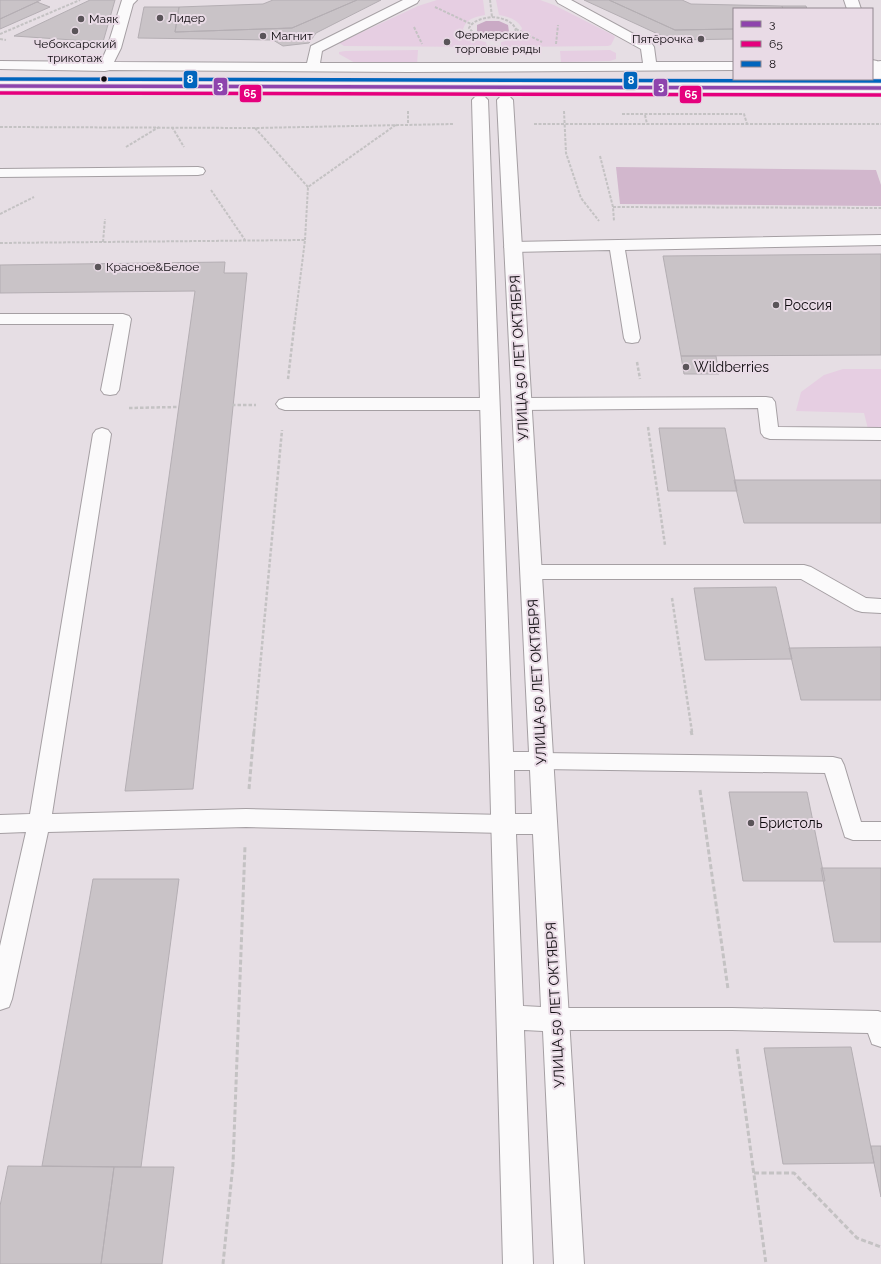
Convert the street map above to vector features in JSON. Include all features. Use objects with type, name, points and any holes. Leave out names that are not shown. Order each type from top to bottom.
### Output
[{"type":"street","points":[[0,89],[493,96],[881,92],[873,68]]},
{"type":"street","name":"УЛИЦА 50 ЛЕТ ОКТЯБРЯ","points":[[493,96],[485,247],[518,1264]]},
{"type":"street","name":"УЛИЦА 50 ЛЕТ ОКТЯБРЯ","points":[[493,96],[512,247],[570,1264]]},
{"type":"street","points":[[485,247],[512,247]]},
{"type":"street","points":[[490,404],[521,404]]},
{"type":"street","points":[[496,572],[531,572]]},
{"type":"street","points":[[502,761],[541,761]]},
{"type":"street","points":[[504,824],[545,824]]},
{"type":"street","points":[[510,1018],[556,1019]]},
{"type":"lane","points":[[104,67],[114,48],[127,2],[132,0]]},
{"type":"lane","points":[[313,67],[316,49],[413,0]]},
{"type":"lane","points":[[562,0],[647,47],[650,66]]},
{"type":"lane","points":[[0,65],[104,67],[494,68],[733,66]]},
{"type":"lane","points":[[493,96],[494,68]]},
{"type":"lane","points":[[0,173],[198,170]]},
{"type":"lane","points":[[512,247],[881,240]]},
{"type":"lane","points":[[617,246],[632,338]]},
{"type":"lane","points":[[0,319],[123,319],[110,390]]},
{"type":"lane","points":[[521,404],[766,402],[770,433],[881,434]]},
{"type":"lane","points":[[285,404],[490,404]]},
{"type":"lane","points":[[0,999],[39,824],[102,434]]},
{"type":"lane","points":[[531,572],[804,572],[862,605],[881,606]]},
{"type":"lane","points":[[541,761],[833,765],[853,831],[881,831]]},
{"type":"lane","points":[[0,824],[246,818],[504,824]]},
{"type":"lane","points":[[556,1019],[732,1019],[878,1022],[881,1036]]},
{"type":"path","points":[[0,34],[80,0]]},
{"type":"path","points":[[490,0],[492,17]]},
{"type":"path","points":[[435,7],[471,24]]},
{"type":"path","points":[[471,24],[484,18],[492,17],[508,21],[514,24],[516,28],[542,42]]},
{"type":"path","points":[[471,24],[469,28],[471,33],[483,38],[502,38],[510,36],[516,28]]},
{"type":"path","points":[[564,110],[566,124],[566,152],[581,198],[617,246]]},
{"type":"path","points":[[408,111],[408,124]]},
{"type":"path","points":[[647,124],[645,116],[744,114],[747,124]]},
{"type":"path","points":[[308,187],[396,124]]},
{"type":"path","points":[[0,127],[255,128],[453,124]]},
{"type":"path","points":[[530,124],[881,124]]},
{"type":"path","points":[[223,1264],[233,1164],[246,818],[285,404],[305,240],[308,187],[255,128]]},
{"type":"path","points":[[600,156],[613,207],[617,246]]},
{"type":"path","points":[[613,207],[881,208]]},
{"type":"path","points":[[103,242],[105,219]]},
{"type":"path","points":[[0,243],[305,240]]},
{"type":"path","points":[[632,338],[644,404],[696,762],[766,1264]]},
{"type":"path","points":[[122,408],[178,406]]},
{"type":"path","points":[[754,1172],[794,1173],[857,1238],[881,1247]]},
{"type":"shaded area","points":[[437,0],[483,0],[485,15],[469,20],[463,29],[467,35],[486,42],[487,47],[344,46],[339,43],[418,6]]},
{"type":"shaded area","points":[[496,0],[540,0],[554,5],[615,37],[611,45],[608,46],[501,47],[501,42],[514,38],[519,34],[522,28],[518,22],[499,15]]},
{"type":"shaded area","points":[[486,21],[499,21],[508,25],[509,32],[493,36],[477,31],[477,25]]},
{"type":"shaded area","points":[[418,50],[417,65],[357,64],[339,54],[339,52],[345,51]]},
{"type":"shaded area","points":[[610,50],[616,53],[616,59],[610,61],[561,62],[560,51]]},
{"type":"shaded area","points":[[616,167],[876,170],[881,185],[881,206],[620,204]]},
{"type":"shaded area","points":[[843,369],[881,369],[881,429],[868,429],[864,413],[796,411],[801,392],[824,375]]},
{"type":"building","points":[[0,0],[41,0],[0,19]]},
{"type":"building","points":[[90,0],[115,0],[103,42],[14,36]]},
{"type":"building","points":[[273,0],[357,0],[292,28],[175,32],[179,7],[263,4]]},
{"type":"building","name":"Лидер","points":[[357,0],[381,0],[316,33],[309,43],[283,46],[273,40],[138,38],[144,7],[179,7],[175,32],[292,28]]},
{"type":"building","points":[[584,0],[609,0],[675,30],[733,29],[733,39],[671,40]]},
{"type":"building","points":[[609,0],[682,0],[691,4],[782,6],[783,8],[733,8],[733,29],[675,30]]},
{"type":"building","points":[[37,2],[50,7],[0,29],[0,19]]},
{"type":"building","points":[[782,6],[806,6],[807,8],[783,8]]},
{"type":"building","name":"Россия","points":[[881,254],[881,355],[681,356],[663,256]]},
{"type":"building","points":[[225,262],[224,273],[247,273],[193,789],[125,791],[195,291],[0,293],[0,265]]},
{"type":"building","points":[[681,356],[716,356],[719,374],[684,374]]},
{"type":"building","points":[[659,428],[725,428],[737,491],[668,491]]},
{"type":"building","points":[[734,480],[881,480],[881,523],[744,523]]},
{"type":"building","points":[[776,587],[792,659],[705,660],[694,588]]},
{"type":"building","points":[[881,647],[881,700],[801,700],[789,648]]},
{"type":"building","points":[[729,792],[807,792],[825,881],[743,881]]},
{"type":"building","points":[[821,868],[881,868],[881,942],[834,942]]},
{"type":"building","points":[[93,879],[179,879],[141,1167],[42,1166]]},
{"type":"building","points":[[851,1047],[874,1163],[783,1164],[764,1048]]},
{"type":"building","points":[[871,1146],[881,1146],[881,1197],[874,1163]]},
{"type":"building","points":[[8,1166],[114,1167],[101,1264],[0,1264],[0,1206]]},
{"type":"building","points":[[114,1167],[174,1167],[162,1264],[101,1264]]},
{"type":"transit line","name":"8","points":[[0,79],[881,81]]},
{"type":"transit line","name":"3","points":[[0,86],[881,88]]},
{"type":"transit line","name":"65","points":[[0,93],[881,95]]},
{"type":"place","name":"Лидер","points":[[160,18]]},
{"type":"place","name":"Маяк","points":[[81,19]]},
{"type":"place","name":"Чебоксарский трикотаж","points":[[75,31]]},
{"type":"place","name":"Магнит","points":[[263,36]]},
{"type":"place","name":"Пятёрочка","points":[[701,39]]},
{"type":"place","name":"Фермерские торговые ряды","points":[[447,42]]},
{"type":"place","name":"Красное&Белое","points":[[98,267]]},
{"type":"place","name":"Россия","points":[[776,305]]},
{"type":"place","name":"Wildberries","points":[[686,367]]},
{"type":"place","name":"Бристоль","points":[[751,823]]}]
